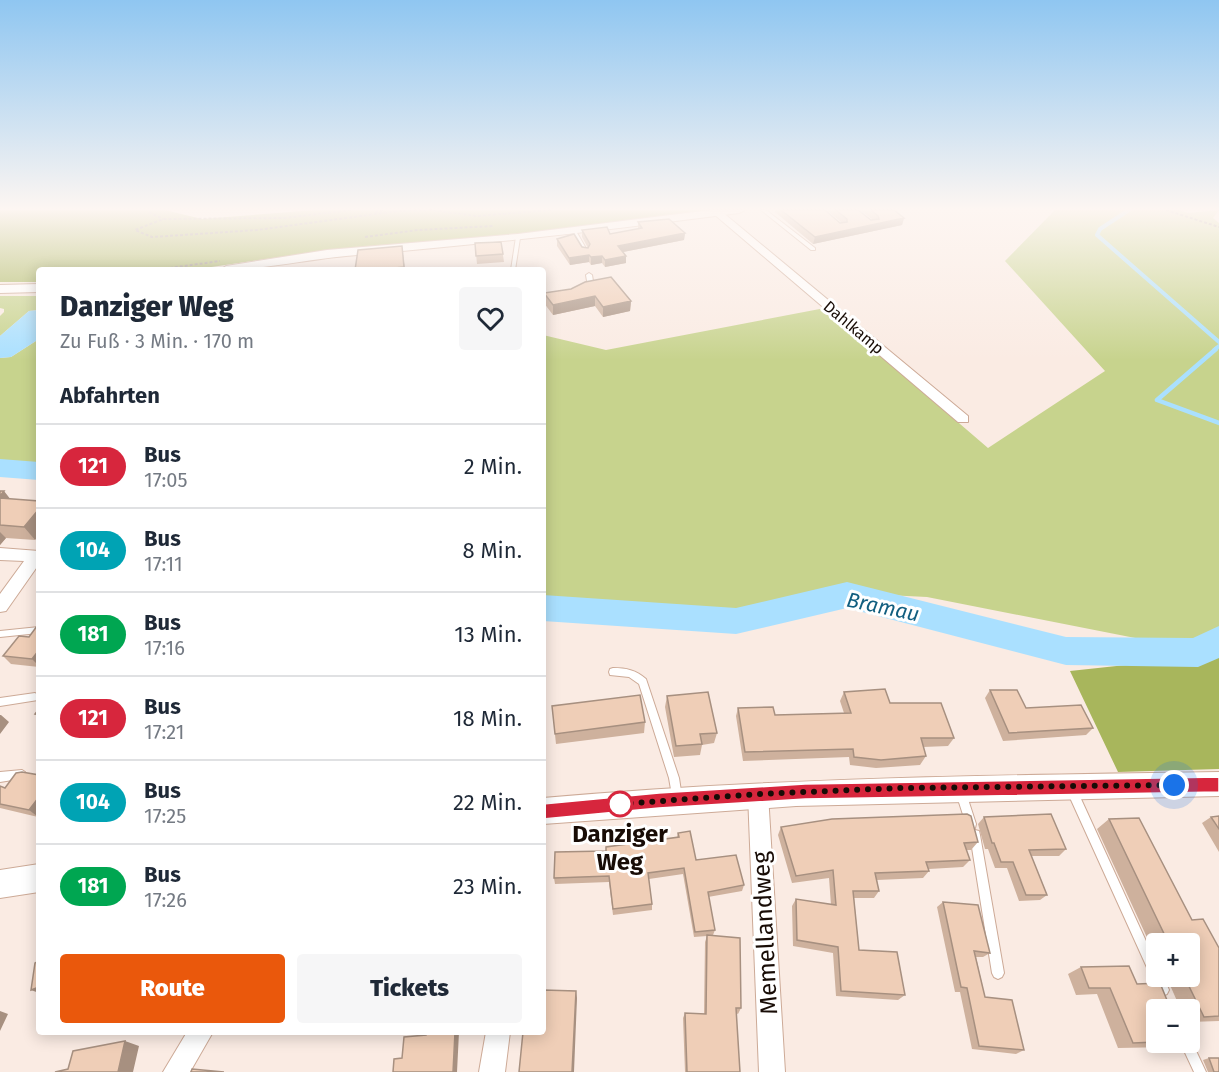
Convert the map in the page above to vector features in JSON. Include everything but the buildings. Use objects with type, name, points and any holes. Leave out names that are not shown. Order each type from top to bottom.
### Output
[{"type":"street","points":[[245,267],[289,260]]},
{"type":"street","name":"Dahlkamp","points":[[774,260],[963,419]]},
{"type":"street","points":[[0,289],[36,288]]},
{"type":"street","points":[[0,554],[36,556],[32,570],[0,606]]},
{"type":"street","points":[[546,812],[758,794],[959,787],[1219,784]]},
{"type":"street","name":"Memellandweg","points":[[758,794],[772,1072]]},
{"type":"street","points":[[0,884],[36,878]]},
{"type":"street","points":[[176,1072],[199,1035]]},
{"type":"street","points":[[492,1072],[498,1035]]},
{"type":"lane","points":[[576,293],[588,285],[589,275]]},
{"type":"lane","points":[[0,634],[36,630]]},
{"type":"lane","points":[[613,672],[627,671],[636,675],[643,682],[674,778],[678,799]]},
{"type":"lane","points":[[0,702],[35,697]]},
{"type":"lane","points":[[0,777],[26,774]]},
{"type":"lane","points":[[959,787],[977,843],[998,973]]},
{"type":"lane","points":[[1070,787],[1167,999]]},
{"type":"lane","points":[[1191,1053],[1200,1072]]},
{"type":"green space","points":[[0,260],[259,260],[212,267],[36,267],[36,282],[0,282]]},
{"type":"green space","points":[[1219,260],[1219,634],[1196,650],[927,597],[846,593],[734,618],[546,605],[546,336],[606,350],[825,308],[988,448],[1105,371],[1005,261]]},
{"type":"green space","points":[[0,296],[36,296],[36,310],[29,311],[0,336],[0,316],[4,309],[0,308]]},
{"type":"green space","points":[[36,341],[36,467],[0,464],[0,358],[11,357]]},
{"type":"green space","points":[[1219,655],[1219,769],[1118,772],[1070,671]]},
{"type":"water","points":[[36,310],[36,341],[11,357],[0,358],[0,336],[29,311]]},
{"type":"waterway","points":[[1126,260],[1219,342]]},
{"type":"waterway","points":[[1214,350],[1219,346]]},
{"type":"waterway","points":[[1216,349],[1157,400],[1219,423]]},
{"type":"waterway","name":"Bramau","points":[[0,468],[36,471]]},
{"type":"waterway","name":"Bramau","points":[[546,608],[736,621],[847,595],[1066,651],[1198,653],[1219,640]]},
{"type":"bus line","name":"121","points":[[546,812],[621,803],[900,788],[1219,784]]},
{"type":"place","name":"Danziger Weg","points":[[620,804]]},
{"type":"route","points":[[620,804],[758,794],[900,788],[1174,785]]}]
